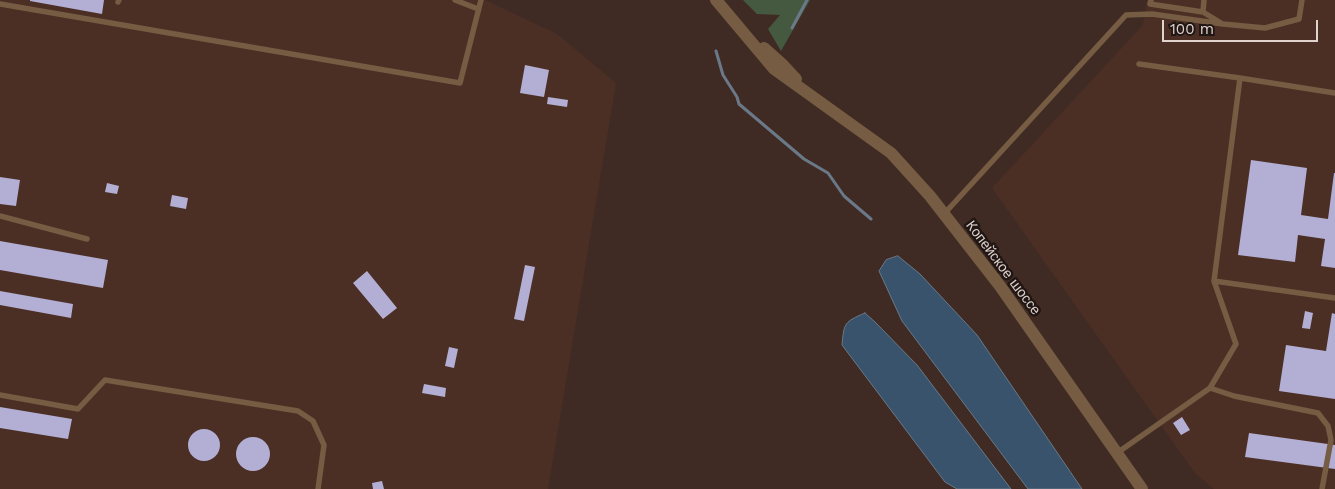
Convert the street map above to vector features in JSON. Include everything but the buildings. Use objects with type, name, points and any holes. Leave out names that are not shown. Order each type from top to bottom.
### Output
[{"type":"street","name":"Копейское шоссе","points":[[716,0],[774,69],[891,153],[930,196],[1000,286],[1142,489]]},
{"type":"lane","points":[[455,0],[478,9]]},
{"type":"lane","points":[[0,4],[460,83],[480,0]]},
{"type":"lane","points":[[1151,0],[1150,4],[1203,12],[1222,24]]},
{"type":"lane","points":[[1203,12],[1204,0]]},
{"type":"lane","points":[[944,214],[1126,15],[1152,14],[1265,28],[1299,19],[1302,0]]},
{"type":"lane","points":[[1139,64],[1335,93]]},
{"type":"lane","points":[[1117,453],[1210,388],[1236,344],[1214,281],[1240,78]]},
{"type":"lane","points":[[0,216],[87,239]]},
{"type":"lane","points":[[1214,281],[1335,298]]},
{"type":"lane","points":[[0,395],[78,409],[105,380],[298,411],[313,421],[324,445],[318,489]]},
{"type":"lane","points":[[1210,388],[1234,396],[1318,413],[1328,426],[1331,440],[1322,489]]},
{"type":"shaded area","points":[[0,0],[485,0],[557,34],[616,83],[548,489],[0,489]]},
{"type":"shaded area","points":[[1147,0],[1335,0],[1335,489],[1214,489],[1195,473],[992,188],[1143,25]]},
{"type":"green space","points":[[743,0],[810,0],[781,51],[768,29],[780,15],[757,14]]},
{"type":"water","points":[[898,256],[920,274],[977,335],[1082,489],[1028,489],[902,321],[879,271],[886,260]]},
{"type":"water","points":[[865,313],[917,365],[1011,489],[957,489],[945,482],[842,345],[846,324]]},
{"type":"waterway","points":[[792,28],[807,0]]},
{"type":"waterway","points":[[716,51],[723,75],[737,97],[739,104],[804,159],[828,173],[844,196],[871,219]]}]
